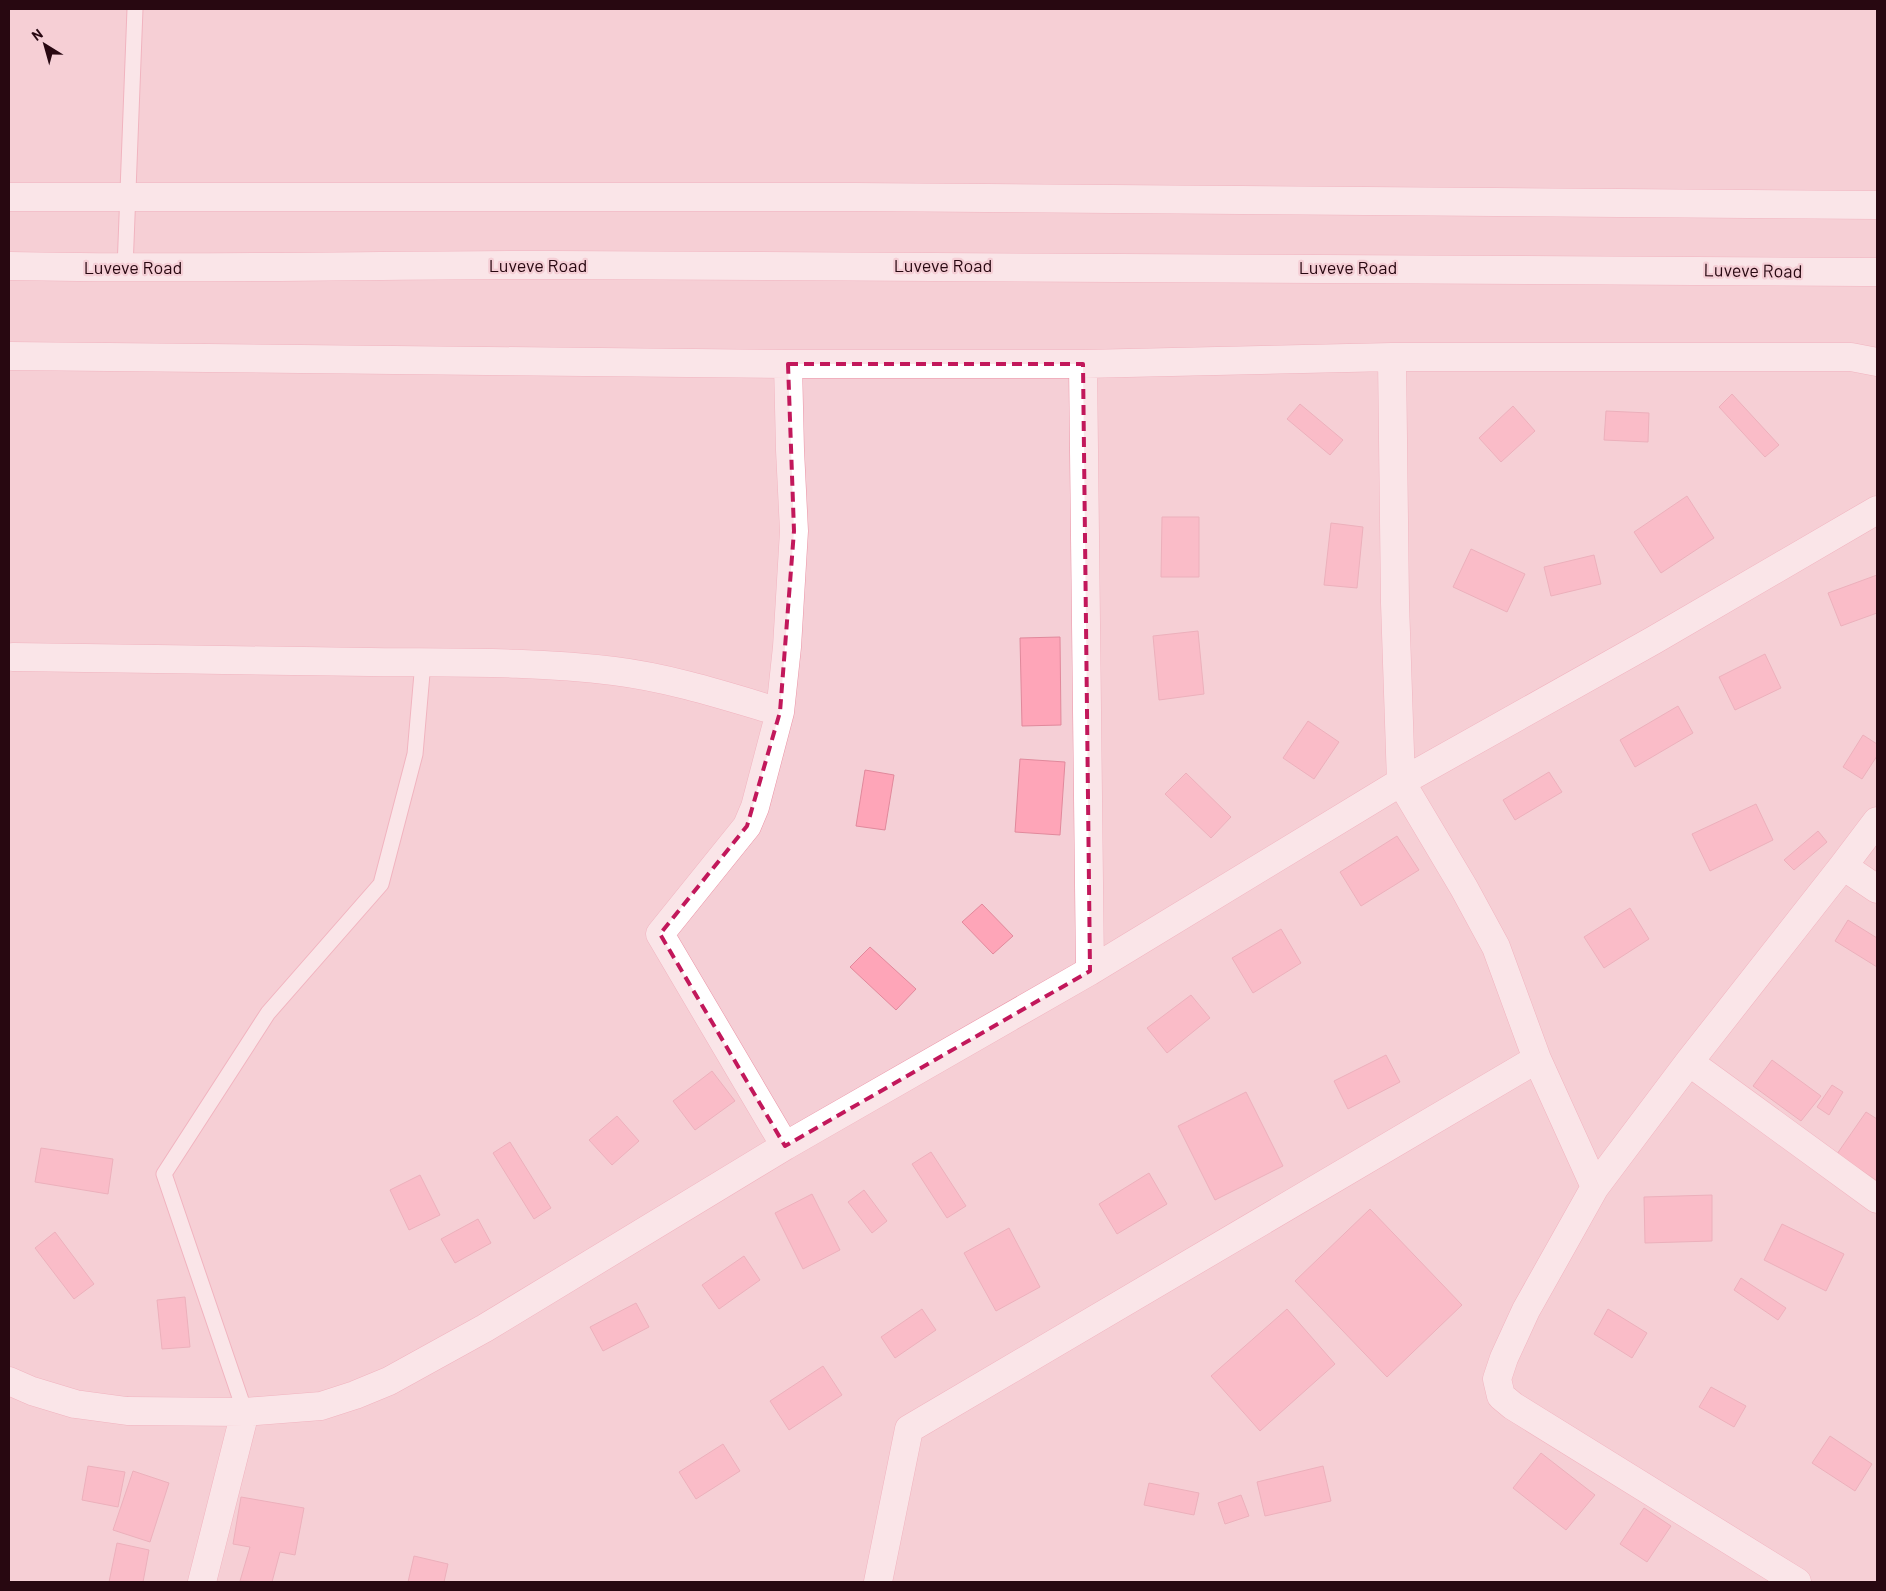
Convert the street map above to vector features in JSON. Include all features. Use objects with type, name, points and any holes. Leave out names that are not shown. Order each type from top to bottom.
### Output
[{"type":"street","points":[[9,196],[864,197],[1877,205]]},
{"type":"street","name":"Luveve Road","points":[[9,266],[125,269],[569,265],[1877,272]]},
{"type":"street","points":[[9,356],[788,364],[1083,364],[1392,358],[1851,357],[1877,362]]},
{"type":"street","points":[[1392,358],[1395,603],[1401,782],[1464,888],[1496,947],[1537,1059],[1595,1187]]},
{"type":"street","points":[[785,1146],[660,934],[747,826],[756,806],[780,712],[787,646],[794,531],[788,364]]},
{"type":"street","points":[[1083,364],[1090,971]]},
{"type":"street","points":[[9,1381],[32,1391],[75,1404],[118,1410],[245,1412],[321,1406],[355,1396],[389,1382],[486,1328],[785,1146],[1090,971],[1401,782],[1654,640],[1877,510]]},
{"type":"street","points":[[13,657],[423,662],[548,666],[615,671],[685,684],[780,712]]},
{"type":"street","points":[[1797,1582],[1560,1437],[1513,1406],[1501,1396],[1497,1379],[1526,1310],[1595,1187],[1689,1062],[1877,821]]},
{"type":"street","points":[[1843,866],[1877,889]]},
{"type":"street","points":[[878,1582],[909,1429],[1537,1059]]},
{"type":"street","points":[[1689,1062],[1877,1199]]},
{"type":"street","points":[[202,1582],[245,1412]]},
{"type":"lane","points":[[125,269],[135,9]]},
{"type":"lane","points":[[245,1412],[164,1174],[268,1013],[380,884],[415,754],[423,662]]},
{"type":"highlighted area","points":[[788,364],[1083,364],[1090,971],[785,1146],[660,934],[747,826],[780,712],[794,531]]},
{"type":"building","points":[[1732,394],[1779,445],[1765,457],[1719,407]]},
{"type":"building","points":[[1300,404],[1343,440],[1330,455],[1287,419]]},
{"type":"building","points":[[1513,406],[1535,431],[1501,462],[1479,438]]},
{"type":"building","points":[[1606,411],[1649,413],[1648,442],[1604,440]]},
{"type":"building","points":[[1687,496],[1714,538],[1661,573],[1634,532]]},
{"type":"building","points":[[1162,517],[1199,517],[1199,577],[1161,577]]},
{"type":"building","points":[[1331,523],[1363,527],[1357,588],[1324,585]]},
{"type":"building","points":[[1471,549],[1525,574],[1507,612],[1453,587]]},
{"type":"building","points":[[1594,555],[1601,584],[1551,596],[1544,567]]},
{"type":"building","points":[[1877,575],[1877,613],[1841,626],[1828,593]]},
{"type":"building","points":[[1198,631],[1204,694],[1159,700],[1153,636]]},
{"type":"building","points":[[1060,637],[1061,725],[1022,726],[1020,638]]},
{"type":"building","points":[[1765,654],[1781,688],[1735,710],[1719,677]]},
{"type":"building","points":[[1678,706],[1693,733],[1635,767],[1620,740]]},
{"type":"building","points":[[1308,721],[1339,742],[1314,779],[1283,758]]},
{"type":"building","points":[[1863,735],[1877,744],[1877,756],[1862,779],[1843,767]]},
{"type":"building","points":[[1020,759],[1065,762],[1060,835],[1015,832]]},
{"type":"building","points":[[865,770],[894,775],[885,830],[856,826]]},
{"type":"building","points":[[1549,772],[1562,792],[1515,820],[1503,800]]},
{"type":"building","points":[[1186,773],[1231,817],[1211,838],[1165,794]]},
{"type":"building","points":[[1756,804],[1773,840],[1710,871],[1692,834]]},
{"type":"building","points":[[1818,831],[1827,842],[1794,870],[1784,860]]},
{"type":"building","points":[[1397,836],[1419,870],[1361,906],[1340,872]]},
{"type":"building","points":[[982,904],[1013,936],[993,954],[962,922]]},
{"type":"building","points":[[1630,908],[1649,939],[1604,968],[1584,937]]},
{"type":"building","points":[[1848,920],[1877,938],[1877,967],[1835,941]]},
{"type":"building","points":[[1281,929],[1301,963],[1253,993],[1232,958]]},
{"type":"building","points":[[870,947],[916,989],[896,1010],[850,967]]},
{"type":"building","points":[[1191,995],[1210,1018],[1167,1053],[1147,1028]]},
{"type":"building","points":[[1386,1055],[1400,1082],[1348,1109],[1334,1081]]},
{"type":"building","points":[[1772,1060],[1821,1096],[1801,1121],[1753,1086]]},
{"type":"building","points":[[712,1071],[735,1101],[695,1130],[673,1101]]},
{"type":"building","points":[[1832,1085],[1843,1092],[1829,1115],[1817,1107]]},
{"type":"building","points":[[1246,1092],[1283,1166],[1215,1200],[1178,1126]]},
{"type":"building","points":[[1866,1112],[1877,1119],[1877,1181],[1837,1154]]},
{"type":"building","points":[[617,1116],[639,1141],[612,1165],[589,1140]]},
{"type":"building","points":[[510,1142],[551,1208],[534,1219],[493,1153]]},
{"type":"building","points":[[41,1148],[113,1159],[108,1194],[35,1182]]},
{"type":"building","points":[[931,1152],[966,1206],[947,1218],[912,1164]]},
{"type":"building","points":[[1149,1173],[1167,1204],[1117,1234],[1099,1204]]},
{"type":"building","points":[[420,1175],[440,1215],[409,1230],[390,1190]]},
{"type":"building","points":[[864,1190],[887,1221],[872,1233],[848,1202]]},
{"type":"building","points":[[812,1194],[840,1250],[803,1269],[775,1213]]},
{"type":"building","points":[[1712,1195],[1712,1241],[1645,1243],[1644,1197]]},
{"type":"building","points":[[1370,1209],[1462,1305],[1387,1377],[1295,1281]]},
{"type":"building","points":[[478,1219],[491,1243],[455,1263],[441,1239]]},
{"type":"building","points":[[1782,1224],[1844,1254],[1826,1291],[1764,1260]]},
{"type":"building","points":[[1009,1228],[1040,1287],[996,1311],[964,1253]]},
{"type":"building","points":[[55,1232],[94,1284],[74,1299],[35,1248]]},
{"type":"building","points":[[744,1256],[760,1280],[719,1309],[702,1285]]},
{"type":"building","points":[[1741,1278],[1786,1308],[1778,1320],[1734,1290]]},
{"type":"building","points":[[185,1297],[190,1347],[162,1349],[157,1300]]},
{"type":"building","points":[[636,1303],[649,1327],[603,1351],[590,1327]]},
{"type":"building","points":[[922,1309],[936,1330],[895,1358],[881,1337]]},
{"type":"building","points":[[1287,1309],[1335,1364],[1260,1431],[1211,1376]]},
{"type":"building","points":[[1608,1309],[1647,1333],[1632,1358],[1594,1334]]},
{"type":"building","points":[[823,1366],[842,1395],[789,1430],[770,1401]]},
{"type":"building","points":[[1711,1387],[1746,1406],[1734,1427],[1699,1407]]},
{"type":"building","points":[[1830,1436],[1872,1464],[1855,1491],[1812,1463]]},
{"type":"building","points":[[723,1444],[740,1471],[696,1499],[679,1472]]},
{"type":"building","points":[[1541,1453],[1595,1495],[1566,1530],[1513,1488]]},
{"type":"building","points":[[88,1466],[125,1472],[118,1507],[82,1500]]},
{"type":"building","points":[[1323,1466],[1331,1501],[1265,1516],[1257,1482]]},
{"type":"building","points":[[133,1471],[169,1483],[150,1542],[113,1530]]},
{"type":"building","points":[[1149,1483],[1199,1493],[1194,1515],[1144,1505]]},
{"type":"building","points":[[1241,1495],[1249,1516],[1225,1524],[1218,1503]]},
{"type":"building","points":[[241,1497],[304,1508],[295,1555],[280,1552],[272,1582],[240,1581],[250,1547],[233,1544]]},
{"type":"building","points":[[1644,1508],[1671,1526],[1647,1562],[1620,1544]]},
{"type":"building","points":[[117,1543],[149,1550],[143,1582],[109,1582]]},
{"type":"building","points":[[414,1556],[448,1564],[444,1582],[408,1582]]}]
